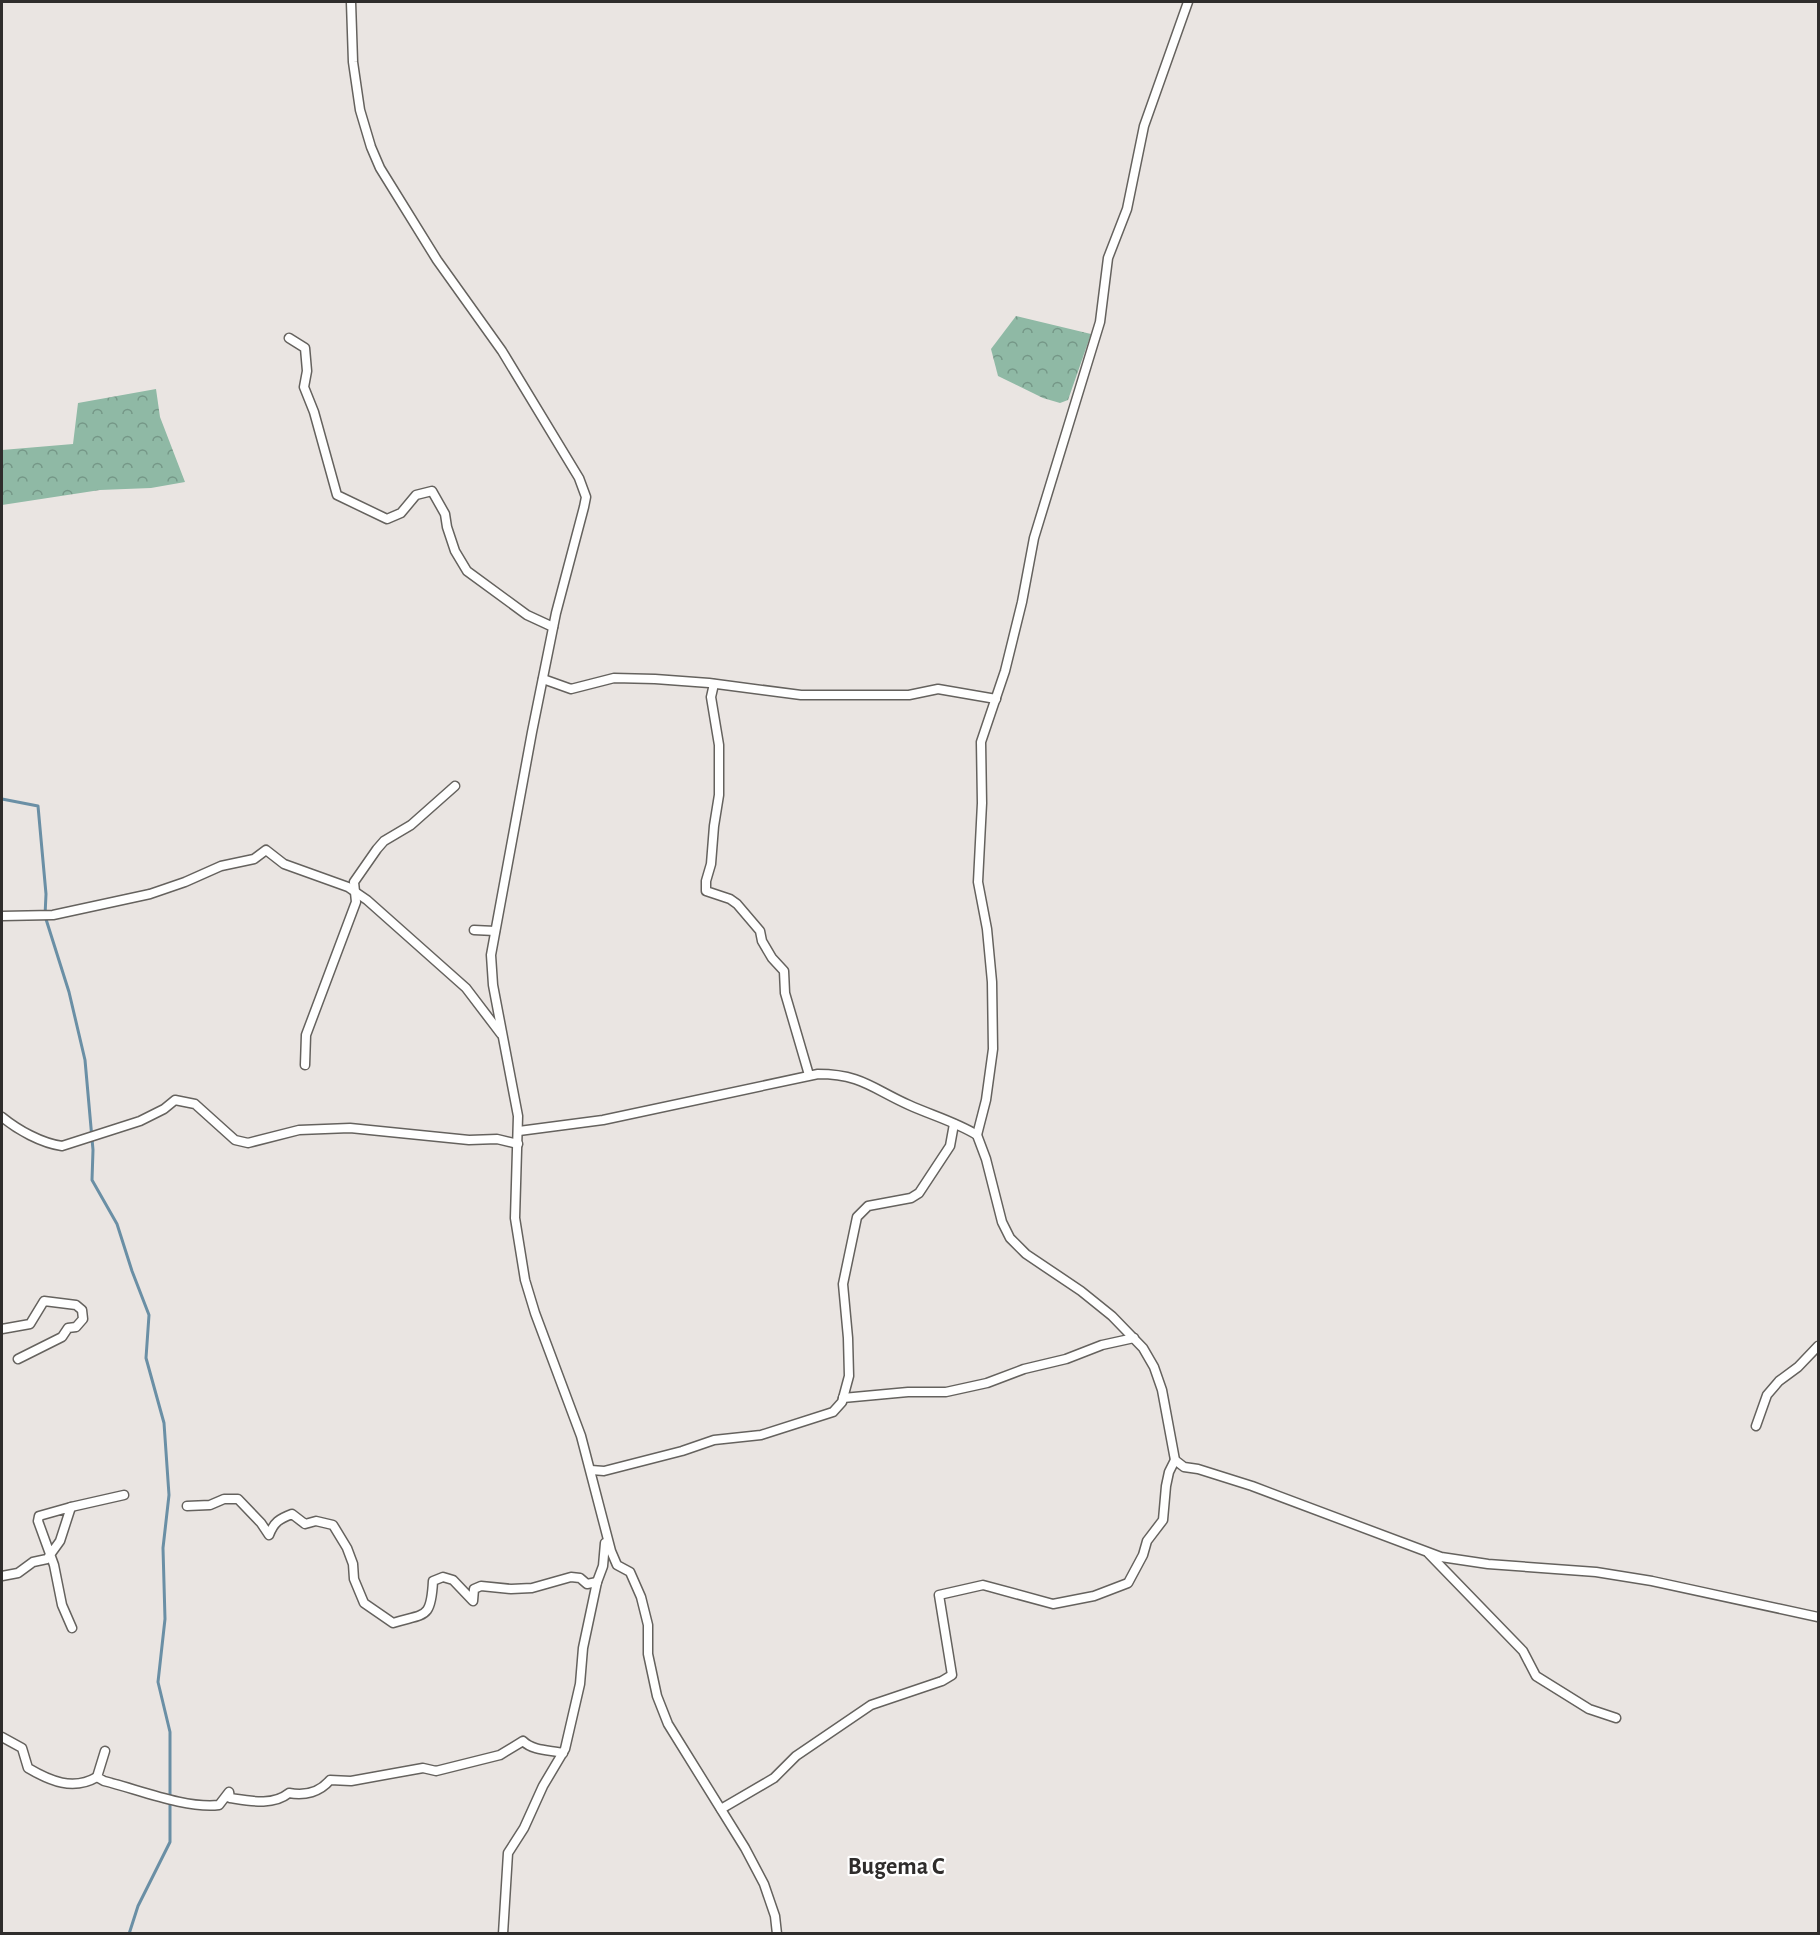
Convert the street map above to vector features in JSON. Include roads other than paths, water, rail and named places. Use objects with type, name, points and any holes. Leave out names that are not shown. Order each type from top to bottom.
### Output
[{"type":"street","points":[[351,2],[353,62],[360,110],[380,168],[437,260],[502,351],[579,478],[586,497],[553,627],[491,955],[519,1131],[515,1171],[515,1218],[525,1280],[545,1344],[581,1436],[606,1536],[617,1564],[630,1572],[641,1597],[648,1625],[648,1654],[657,1696],[668,1724],[745,1848],[764,1884],[775,1916],[777,1934]]},
{"type":"street","points":[[721,1809],[774,1778],[796,1756],[871,1705],[942,1681],[952,1675],[939,1595],[982,1585],[1053,1604],[1094,1596],[1128,1583],[1147,1541],[1163,1520],[1166,1486],[1175,1460],[1162,1390],[1154,1367],[1143,1348],[1112,1316],[1081,1291],[1026,1254],[1010,1239],[1002,1222],[986,1159],[977,1135],[986,1100],[993,1049],[992,982],[987,929],[978,882],[982,803],[981,742],[1005,671],[1022,602],[1034,538],[1100,322],[1108,258],[1127,209],[1144,126],[1188,2]]},
{"type":"street","points":[[289,338],[305,348],[307,371],[304,387],[314,412],[337,495],[387,519],[401,513],[416,495],[432,491],[445,514],[456,551],[467,571],[527,615],[553,627]]},
{"type":"street","points":[[543,680],[571,689],[614,678],[714,684],[762,692],[832,697],[909,695],[938,689],[996,699]]},
{"type":"street","points":[[714,684],[711,697],[719,745],[719,795],[706,891],[730,899],[737,904],[760,931],[767,950],[784,971],[785,993],[809,1075]]},
{"type":"street","points":[[305,1065],[306,1035],[356,902],[354,890],[356,877],[384,841],[411,825],[455,786]]},
{"type":"street","points":[[2,916],[53,915],[150,894],[221,866],[254,859],[266,850],[284,864],[354,890],[466,988],[503,1037]]},
{"type":"street","points":[[474,930],[495,931]]},
{"type":"street","points":[[519,1131],[614,1118],[809,1075],[836,1074],[858,1079],[911,1106],[977,1135]]},
{"type":"street","points":[[2,1117],[15,1128],[54,1145],[62,1146],[140,1121],[164,1109],[175,1100],[195,1104],[235,1140],[248,1143],[299,1130],[350,1128],[470,1140],[497,1139],[518,1144]]},
{"type":"street","points":[[591,1470],[604,1471],[682,1451],[721,1438],[762,1435],[833,1412],[843,1398],[849,1376],[843,1284],[857,1217],[868,1206],[910,1198],[919,1193],[950,1146],[954,1124]]},
{"type":"street","points":[[2,1329],[30,1324],[44,1301],[76,1305],[82,1310],[82,1319],[76,1327],[68,1328],[62,1337],[18,1359]]},
{"type":"street","points":[[843,1398],[908,1392],[946,1392],[987,1383],[1024,1369],[1066,1359],[1102,1345],[1134,1338]]},
{"type":"street","points":[[1756,1426],[1767,1395],[1818,1346]]},
{"type":"street","points":[[1175,1460],[1184,1467],[1198,1469],[1252,1486],[1441,1557],[1480,1563],[1596,1572],[1652,1581],[1818,1617]]},
{"type":"street","points":[[72,1628],[62,1605],[54,1565],[38,1521],[39,1516],[123,1496]]},
{"type":"street","points":[[186,1506],[210,1505],[224,1498],[238,1499],[261,1523],[268,1535],[274,1523],[292,1514],[305,1524],[316,1521],[333,1525],[347,1548],[353,1564],[354,1579],[364,1603],[393,1623],[420,1617],[428,1610],[433,1581],[442,1577],[453,1580],[473,1601],[474,1589],[481,1586],[511,1589],[532,1588],[571,1577],[580,1578],[587,1584],[597,1582]]},
{"type":"street","points":[[2,1576],[18,1573],[33,1562],[47,1559],[51,1555],[60,1541],[71,1507]]},
{"type":"street","points":[[503,1934],[507,1853],[524,1828],[543,1786],[563,1753],[580,1684],[582,1648],[597,1582],[603,1566],[606,1536]]},
{"type":"street","points":[[1426,1551],[1523,1651],[1536,1676],[1588,1708],[1616,1718]]},
{"type":"street","points":[[2,1737],[22,1748],[28,1768],[47,1779],[61,1783],[86,1783],[97,1777],[105,1751]]},
{"type":"street","points":[[97,1777],[104,1781],[206,1806],[219,1805],[229,1792],[230,1798],[266,1801],[282,1799],[289,1793],[298,1795],[322,1791],[330,1780],[351,1781],[423,1768],[436,1771],[500,1755],[523,1741],[538,1749],[563,1753]]},
{"type":"waterway","points":[[2,799],[38,806],[46,894],[45,916],[69,992],[85,1060],[93,1150],[92,1180],[117,1224],[149,1315],[146,1358],[164,1423],[169,1495],[163,1548],[165,1619],[158,1682],[170,1732],[170,1842],[138,1906],[129,1934]]},
{"type":"district","name":"Bugema C","points":[[896,1866]]}]
